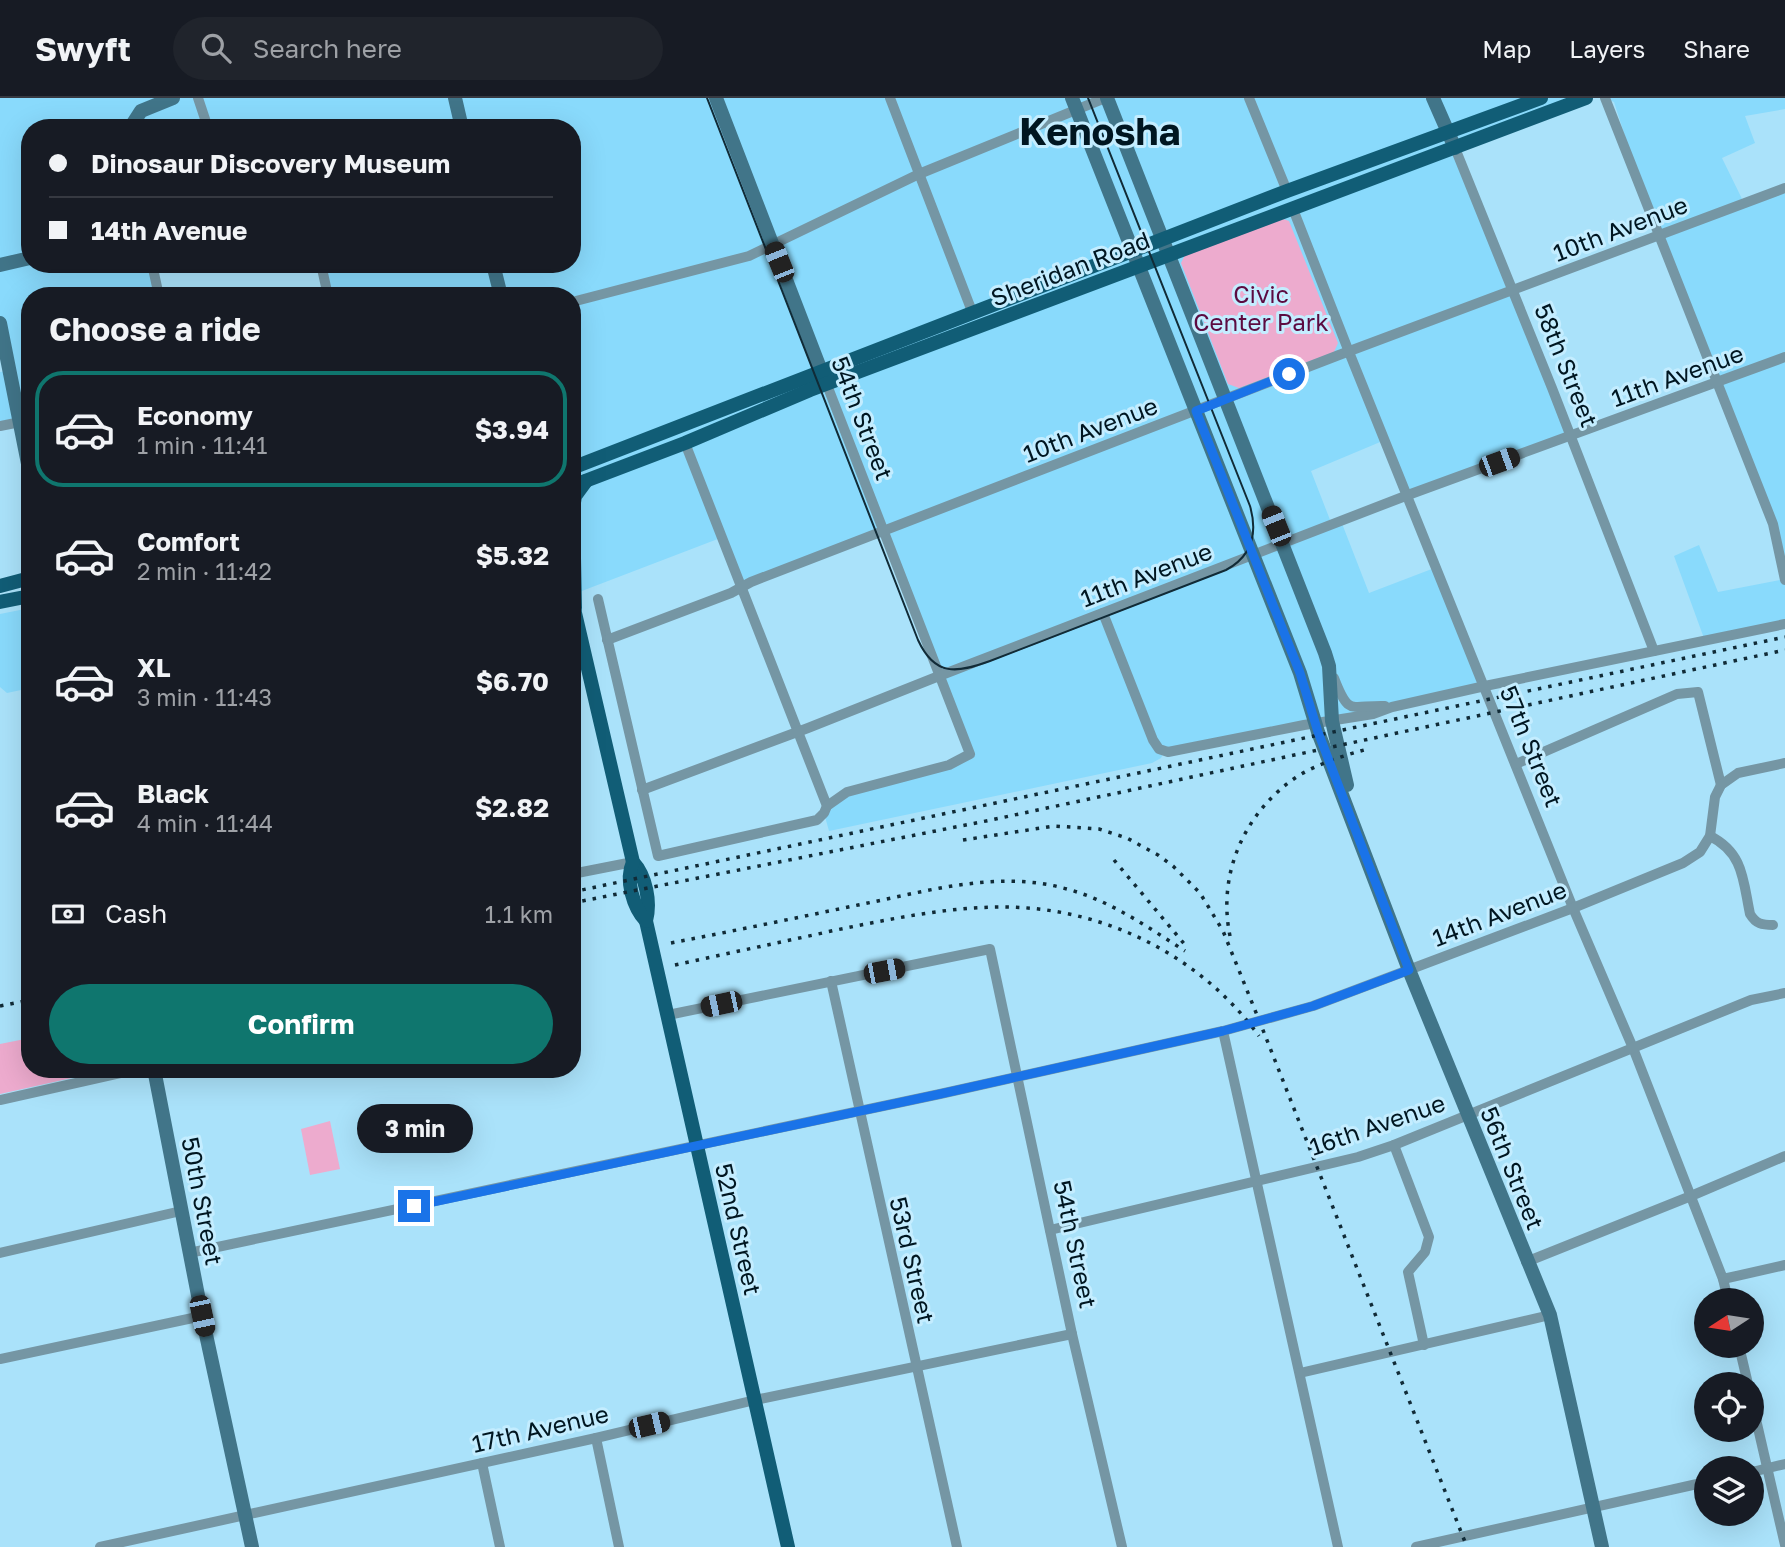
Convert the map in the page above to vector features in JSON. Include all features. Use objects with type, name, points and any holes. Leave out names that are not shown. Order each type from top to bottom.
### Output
[{"type":"main road","name":"Sheridan Road","points":[[581,482],[685,443],[824,378],[973,314],[1287,191],[1541,98]]},
{"type":"main road","name":"Sheridan Road","points":[[581,465],[1139,267],[1586,98]]},
{"type":"main road","points":[[0,586],[21,580]]},
{"type":"main road","points":[[0,602],[21,598]]},
{"type":"main road","name":"52nd Street","points":[[581,671],[633,862],[628,873],[637,911],[646,921],[788,1547]]},
{"type":"street","points":[[136,119],[141,111],[173,98]]},
{"type":"street","points":[[198,98],[205,119]]},
{"type":"street","points":[[455,98],[460,119]]},
{"type":"street","name":"54th Street","points":[[716,98],[970,754],[949,765],[847,792],[827,806]]},
{"type":"street","points":[[890,98],[973,314]]},
{"type":"street","points":[[581,300],[749,256],[919,174],[1074,104],[1106,98]]},
{"type":"street","name":"56th Street","points":[[1106,98],[1284,544],[1329,666],[1332,720],[1352,814]]},
{"type":"street","points":[[1250,98],[1287,191]]},
{"type":"street","name":"58th Street","points":[[1433,98],[1571,436],[1654,651]]},
{"type":"street","points":[[1605,98],[1657,236],[1773,523],[1785,580]]},
{"type":"street","name":"56th Street","points":[[1074,104],[1300,673],[1316,723],[1409,970],[1526,1262],[1550,1315],[1602,1547]]},
{"type":"street","name":"10th Avenue","points":[[607,640],[1226,399],[1785,188]]},
{"type":"street","name":"57th Street","points":[[1293,209],[1573,908],[1633,1048],[1725,1288]]},
{"type":"street","points":[[0,265],[21,260]]},
{"type":"street","points":[[0,323],[21,409]]},
{"type":"street","name":"11th Avenue","points":[[642,790],[1408,495],[1785,357]]},
{"type":"street","points":[[0,426],[21,422]]},
{"type":"street","points":[[598,599],[658,856],[817,820],[824,813],[827,806],[685,443]]},
{"type":"street","points":[[1103,613],[1152,737],[1161,751],[1373,714],[1392,707],[1485,686],[1785,624]]},
{"type":"street","points":[[1329,666],[1342,699],[1349,706],[1359,709],[1392,707]]},
{"type":"street","points":[[1516,764],[1678,694],[1698,692],[1721,785]]},
{"type":"street","points":[[1773,925],[1754,920],[1750,914],[1737,859],[1723,844],[1710,836],[1715,797],[1721,785],[1738,774],[1785,763]]},
{"type":"street","name":"14th Avenue","points":[[189,1253],[1223,1031],[1313,1006],[1573,908],[1683,863],[1700,852],[1710,836]]},
{"type":"street","points":[[581,872],[633,862]]},
{"type":"street","name":"54th Street","points":[[831,981],[990,949],[1072,1334],[1122,1547]]},
{"type":"street","points":[[668,1015],[831,981]]},
{"type":"street","name":"53rd Street","points":[[831,981],[957,1547]]},
{"type":"street","name":"16th Avenue","points":[[1050,1230],[1358,1157],[1394,1145],[1751,1000],[1785,993]]},
{"type":"street","points":[[1223,1031],[1338,1547]]},
{"type":"street","points":[[0,1100],[98,1078]]},
{"type":"street","name":"50th Street","points":[[155,1078],[252,1547]]},
{"type":"street","points":[[1394,1145],[1429,1237],[1425,1252],[1408,1272],[1424,1345]]},
{"type":"street","points":[[1526,1262],[1785,1156]]},
{"type":"street","points":[[0,1252],[181,1211]]},
{"type":"street","points":[[1723,1279],[1785,1265]]},
{"type":"street","points":[[1300,1373],[1550,1315]]},
{"type":"street","points":[[0,1359],[202,1316]]},
{"type":"street","name":"17th Avenue","points":[[100,1547],[596,1438],[755,1400],[1072,1334]]},
{"type":"street","points":[[596,1438],[619,1547]]},
{"type":"street","points":[[1761,1442],[1785,1545]]},
{"type":"street","points":[[482,1463],[500,1547]]},
{"type":"street","points":[[1764,1470],[1785,1464]]},
{"type":"street","points":[[1416,1547],[1694,1485]]},
{"type":"shaded area","points":[[0,98],[1586,98],[1455,148],[1572,435],[1408,495],[1385,440],[1311,471],[1332,525],[1341,521],[1369,593],[1437,567],[1485,686],[1164,752],[1161,758],[1152,763],[829,831],[824,813],[847,792],[969,754],[883,531],[743,586],[723,537],[581,591],[581,287],[326,287],[323,273],[581,273],[581,119],[21,119],[21,273],[154,273],[157,287],[21,287],[21,432],[19,423],[0,426],[0,372],[8,371],[0,344]]},
{"type":"shaded area","points":[[1605,98],[1785,98],[1785,109],[1745,116],[1755,143],[1722,158],[1744,203],[1785,188],[1785,579],[1773,523],[1657,236],[1614,102]]},
{"type":"shaded area","points":[[1699,545],[1718,592],[1785,579],[1785,624],[1705,641],[1674,556]]},
{"type":"shaded area","points":[[21,610],[21,690],[7,693],[0,687],[0,614]]},
{"type":"green space","name":"Civic Center Park","points":[[1280,218],[1289,221],[1338,343],[1334,352],[1239,388],[1228,384],[1181,263],[1185,255]]},
{"type":"green space","points":[[21,1040],[21,1078],[72,1078],[0,1094],[0,1044]]},
{"type":"green space","points":[[330,1121],[340,1169],[310,1175],[301,1129]]},
{"type":"tram line","points":[[707,98],[918,640],[932,661],[948,669],[967,668],[990,661],[1226,570],[1242,558],[1253,535],[1250,506],[1088,98]]},
{"type":"railway","points":[[581,890],[1785,637]]},
{"type":"railway","points":[[581,901],[991,820],[1785,650]]},
{"type":"railway","points":[[1230,936],[1228,889],[1239,846],[1250,825],[1279,790],[1298,776],[1330,761],[1364,750]]},
{"type":"railway","points":[[963,840],[1054,826],[1099,829],[1127,838],[1158,855],[1200,893],[1223,931],[1467,1547]]},
{"type":"railway","points":[[1114,860],[1186,946]]},
{"type":"railway","points":[[671,943],[934,889],[1012,881],[1063,888],[1096,899],[1126,914],[1185,951]]},
{"type":"railway","points":[[675,965],[919,914],[1003,907],[1040,909],[1112,926],[1146,941],[1208,982],[1235,1007],[1259,1036]]},
{"type":"railway","points":[[0,1006],[21,1002]]},
{"type":"district","name":"Kenosha","points":[[1100,130]]},
{"type":"route","points":[[414,1206],[1223,1031],[1313,1006],[1409,970],[1352,814],[1318,732],[1300,673],[1196,411],[1289,374]]}]
